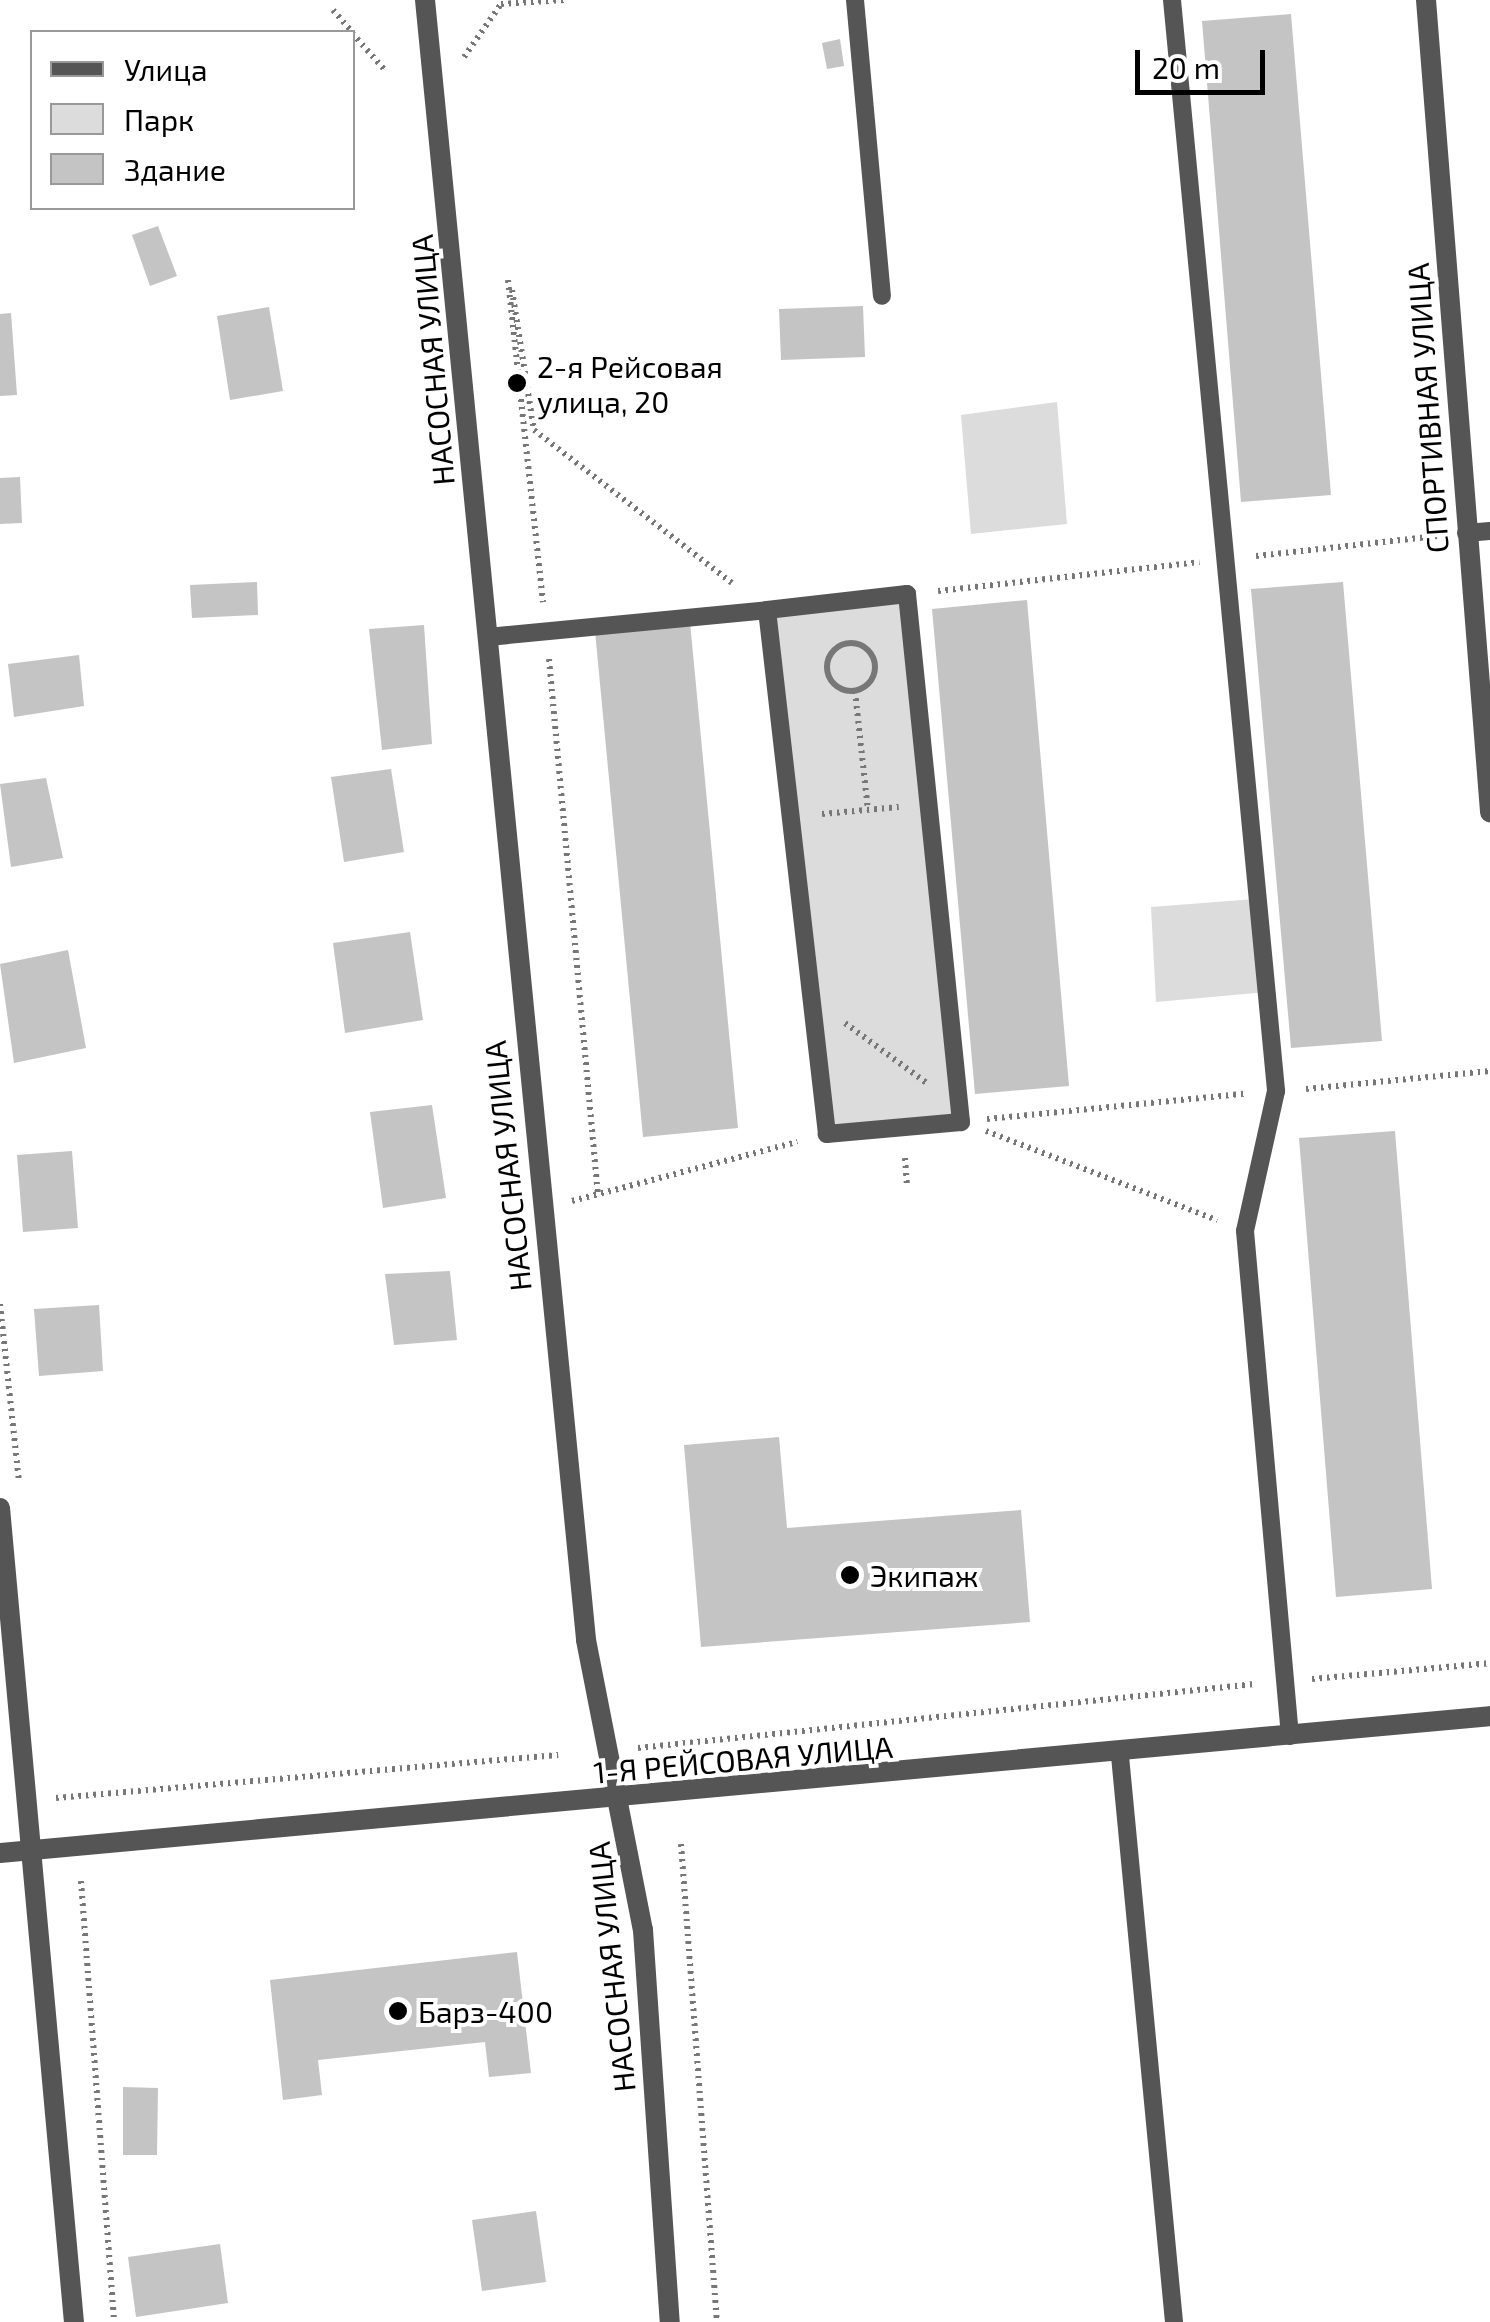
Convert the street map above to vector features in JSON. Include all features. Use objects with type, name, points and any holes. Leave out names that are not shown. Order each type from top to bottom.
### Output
[{"type":"street","name":"НАСОСНАЯ УЛИЦА","points":[[425,0],[540,1208],[586,1640],[604,1752],[624,1800],[643,1930],[670,2322]]},
{"type":"street","name":"СПОРТИВНАЯ УЛИЦА","points":[[1426,0],[1490,812]]},
{"type":"street","points":[[0,1508],[74,2322]]},
{"type":"street","name":"1-Я РЕЙСОВАЯ УЛИЦА","points":[[0,1853],[1120,1756],[1490,1716]]},
{"type":"lane","points":[[854,0],[882,296]]},
{"type":"lane","points":[[1172,0],[1276,1092],[1245,1231],[1290,1736]]},
{"type":"lane","points":[[1466,533],[1490,531]]},
{"type":"lane","points":[[488,637],[546,628],[907,594],[961,1115],[828,1134],[767,610]]},
{"type":"lane","points":[[1120,1756],[1174,2322]]},
{"type":"path","points":[[463,58],[501,4],[565,0]]},
{"type":"path","points":[[333,10],[350,30]]},
{"type":"path","points":[[355,36],[384,69]]},
{"type":"path","points":[[598,1195],[546,628],[508,280],[522,317],[534,430],[767,610]]},
{"type":"path","points":[[907,594],[1466,533]]},
{"type":"path","points":[[855,691],[833,684],[827,669],[845,643],[868,650],[875,665],[855,691],[868,810]]},
{"type":"path","points":[[790,816],[929,805]]},
{"type":"path","points":[[812,998],[961,1115],[1245,1231]]},
{"type":"path","points":[[961,1115],[1276,1092],[1490,1071]]},
{"type":"path","points":[[540,1208],[828,1134]]},
{"type":"path","points":[[638,1748],[1490,1663]]},
{"type":"path","points":[[52,1799],[558,1756]]},
{"type":"path","points":[[681,1844],[717,2322]]},
{"type":"path","points":[[82,1880],[114,2322]]},
{"type":"green space","points":[[1057,402],[1067,524],[971,534],[961,415]]},
{"type":"green space","points":[[907,594],[961,1122],[827,1134],[767,610]]},
{"type":"green space","points":[[1255,899],[1267,992],[1156,1002],[1151,907]]},
{"type":"building","points":[[1291,14],[1331,495],[1241,502],[1202,21]]},
{"type":"building","points":[[840,39],[844,66],[827,69],[822,43]]},
{"type":"building","points":[[158,226],[177,276],[150,286],[132,235]]},
{"type":"building","points":[[863,306],[865,357],[781,360],[779,309]]},
{"type":"building","points":[[269,307],[283,391],[230,400],[217,316]]},
{"type":"building","points":[[11,313],[17,395],[0,396],[0,314]]},
{"type":"building","points":[[20,477],[22,523],[0,524],[0,478]]},
{"type":"building","points":[[257,582],[258,615],[192,618],[190,585]]},
{"type":"building","points":[[1343,582],[1382,1041],[1291,1048],[1251,589]]},
{"type":"building","points":[[1027,600],[1069,1086],[975,1094],[932,609]]},
{"type":"building","points":[[690,622],[738,1128],[643,1137],[595,631]]},
{"type":"building","points":[[424,625],[432,744],[382,750],[369,629]]},
{"type":"building","points":[[79,655],[84,706],[14,717],[8,664]]},
{"type":"building","points":[[391,769],[404,852],[344,862],[331,777]]},
{"type":"building","points":[[46,778],[63,858],[11,867],[0,784]]},
{"type":"building","points":[[410,932],[423,1020],[345,1033],[333,943]]},
{"type":"building","points":[[68,950],[86,1048],[14,1063],[0,964]]},
{"type":"building","points":[[432,1105],[446,1198],[383,1208],[370,1112]]},
{"type":"building","points":[[1395,1131],[1432,1589],[1336,1597],[1299,1138]]},
{"type":"building","points":[[72,1151],[78,1228],[23,1232],[17,1155]]},
{"type":"building","points":[[450,1271],[457,1340],[394,1345],[385,1274]]},
{"type":"building","points":[[99,1305],[103,1371],[39,1376],[34,1309]]},
{"type":"building","points":[[779,1437],[787,1528],[1021,1510],[1030,1622],[701,1647],[684,1445]]},
{"type":"building","name":"Барз-400","points":[[517,1952],[531,2073],[489,2077],[485,2042],[318,2060],[322,2095],[283,2100],[270,1980]]},
{"type":"building","points":[[123,2087],[158,2088],[157,2155],[123,2155]]},
{"type":"building","points":[[536,2211],[546,2282],[482,2291],[472,2220]]},
{"type":"building","points":[[220,2244],[228,2303],[136,2317],[128,2257]]},
{"type":"place","name":"2-я Рейсовая улица, 20","points":[[517,383]]},
{"type":"place","name":"Экипаж","points":[[850,1575]]},
{"type":"place","name":"Барз-400","points":[[398,2011]]}]
